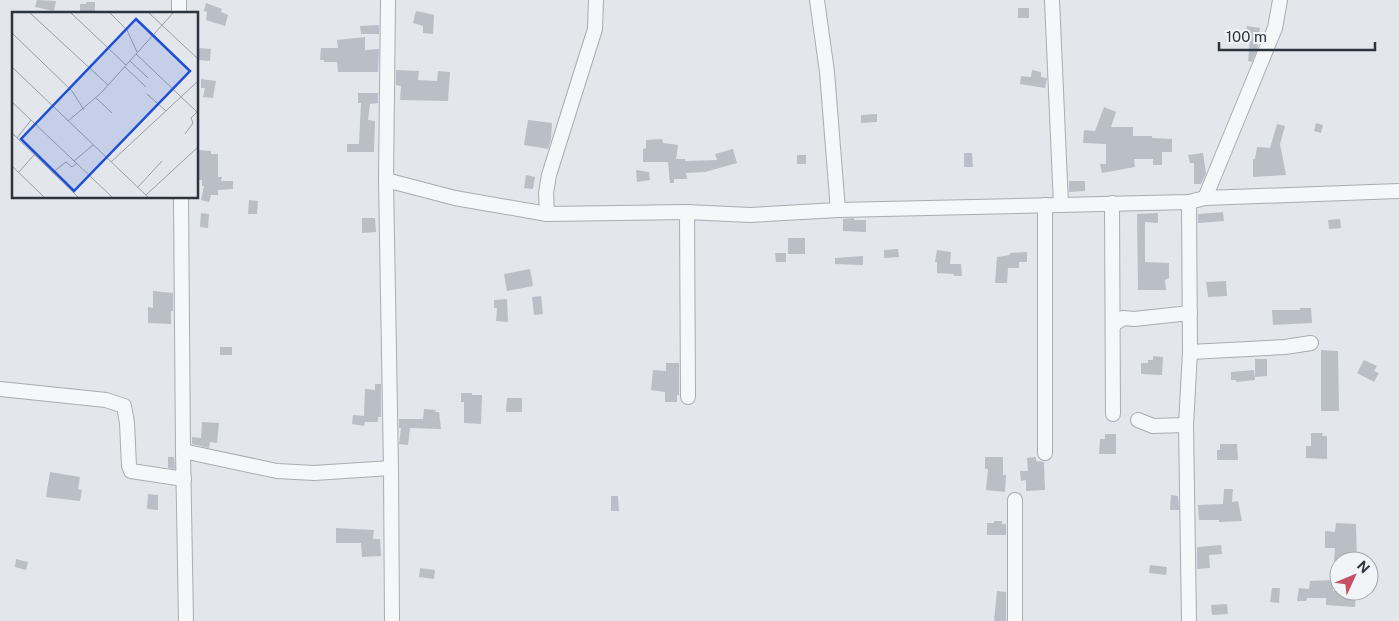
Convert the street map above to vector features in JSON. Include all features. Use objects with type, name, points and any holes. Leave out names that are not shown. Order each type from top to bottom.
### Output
[{"type":"street","points":[[388,0],[386,180],[392,621]]},
{"type":"street","points":[[547,214],[546,193],[549,175],[595,29],[596,0]]},
{"type":"street","points":[[817,0],[827,72],[838,210]]},
{"type":"street","points":[[1052,0],[1061,205]]},
{"type":"street","points":[[1205,198],[1275,28],[1280,0]]},
{"type":"street","points":[[386,180],[455,198],[547,214],[687,212],[750,214],[838,210],[1189,202],[1205,198],[1399,191]]},
{"type":"street","points":[[182,199],[182,451],[186,621]]},
{"type":"street","points":[[1189,202],[1190,352],[1186,425],[1189,621]]},
{"type":"street","points":[[1112,203],[1113,414]]},
{"type":"street","points":[[1045,206],[1045,453]]},
{"type":"street","points":[[687,212],[688,397]]},
{"type":"street","points":[[1113,325],[1123,318],[1134,319],[1190,313]]},
{"type":"street","points":[[1190,352],[1285,348],[1311,343]]},
{"type":"street","points":[[0,390],[106,400],[124,406],[131,471],[184,479]]},
{"type":"street","points":[[1138,420],[1153,426],[1186,425]]},
{"type":"street","points":[[182,451],[278,470],[314,473],[391,468]]},
{"type":"street","points":[[1015,500],[1015,621]]},
{"type":"building","points":[[37,0],[56,1],[54,11],[35,7]]},
{"type":"building","points":[[86,2],[95,2],[95,12],[80,12],[80,4],[86,4]]},
{"type":"building","points":[[206,3],[222,9],[221,12],[228,15],[225,26],[206,20],[207,12],[204,11]]},
{"type":"building","points":[[1018,8],[1029,8],[1029,18],[1018,18]]},
{"type":"building","points":[[416,11],[434,15],[433,34],[423,33],[423,26],[413,23]]},
{"type":"building","points":[[379,25],[379,34],[361,34],[360,26]]},
{"type":"building","points":[[1247,26],[1260,28],[1257,50],[1252,62],[1248,61],[1250,37],[1245,36]]},
{"type":"building","points":[[365,37],[365,50],[379,49],[378,72],[338,72],[337,62],[324,62],[324,60],[320,60],[321,48],[338,48],[337,40]]},
{"type":"building","points":[[199,48],[211,49],[210,61],[199,60]]},
{"type":"building","points":[[396,70],[419,71],[418,80],[437,81],[438,71],[450,72],[448,101],[400,100],[401,86],[396,85]]},
{"type":"building","points":[[1032,70],[1041,72],[1041,77],[1047,78],[1045,88],[1020,84],[1021,76],[1031,77]]},
{"type":"building","points":[[201,79],[216,81],[213,98],[203,97],[205,88],[201,88]]},
{"type":"building","points":[[358,93],[378,93],[378,103],[370,104],[368,120],[375,121],[374,152],[347,152],[347,144],[359,144],[361,103],[358,103]]},
{"type":"building","points":[[1104,107],[1116,112],[1111,127],[1133,127],[1133,136],[1172,139],[1172,152],[1162,152],[1162,165],[1153,165],[1153,159],[1134,159],[1135,167],[1102,173],[1100,164],[1106,164],[1106,144],[1083,143],[1084,130],[1095,131]]},
{"type":"building","points":[[877,114],[877,122],[861,123],[861,115]]},
{"type":"building","points":[[528,120],[552,123],[548,149],[524,145]]},
{"type":"building","points":[[1316,123],[1323,125],[1321,133],[1314,131]]},
{"type":"building","points":[[1277,124],[1285,126],[1280,144],[1286,175],[1253,177],[1253,159],[1255,159],[1257,147],[1270,148]]},
{"type":"building","points":[[662,139],[663,143],[678,145],[676,159],[685,159],[685,161],[717,160],[715,154],[733,149],[737,163],[705,172],[686,173],[687,179],[674,179],[674,183],[670,183],[668,162],[643,162],[643,149],[646,148],[646,140]]},
{"type":"building","points":[[199,150],[211,151],[211,154],[218,154],[218,177],[222,177],[221,181],[233,181],[233,189],[218,190],[218,195],[211,195],[209,202],[201,200],[204,186],[202,186],[202,180],[199,180]]},
{"type":"building","points":[[964,153],[972,153],[973,167],[964,167]]},
{"type":"building","points":[[1203,153],[1206,174],[1201,184],[1194,184],[1194,163],[1190,163],[1188,155]]},
{"type":"building","points":[[797,155],[806,155],[806,164],[797,164]]},
{"type":"building","points":[[636,170],[649,172],[650,180],[637,182]]},
{"type":"building","points":[[526,175],[535,177],[533,189],[524,188]]},
{"type":"building","points":[[1069,181],[1085,181],[1085,191],[1069,192]]},
{"type":"building","points":[[249,200],[258,201],[257,214],[248,214]]},
{"type":"building","points":[[1223,212],[1224,221],[1198,223],[1198,214]]},
{"type":"building","points":[[201,213],[209,214],[208,228],[200,227]]},
{"type":"building","points":[[1158,213],[1158,223],[1145,222],[1145,262],[1169,263],[1169,278],[1165,280],[1166,290],[1138,290],[1137,214]]},
{"type":"building","points":[[362,218],[375,218],[376,232],[362,233]]},
{"type":"building","points":[[854,218],[854,220],[866,220],[866,232],[843,231],[843,219]]},
{"type":"building","points":[[1340,219],[1341,228],[1329,229],[1328,220]]},
{"type":"building","points":[[788,238],[805,238],[805,254],[788,254]]},
{"type":"building","points":[[898,249],[899,257],[884,258],[884,250]]},
{"type":"building","points":[[937,250],[951,252],[950,264],[961,264],[962,276],[937,273],[937,262],[935,262]]},
{"type":"building","points":[[1027,252],[1027,262],[1019,262],[1019,268],[1008,268],[1007,283],[995,283],[997,257],[1010,255],[1010,253]]},
{"type":"building","points":[[775,253],[786,253],[786,262],[776,262]]},
{"type":"building","points":[[863,256],[863,265],[835,264],[835,258]]},
{"type":"building","points":[[530,269],[533,286],[507,291],[504,274]]},
{"type":"building","points":[[1226,281],[1227,296],[1208,297],[1206,282]]},
{"type":"building","points":[[153,291],[173,293],[171,324],[148,323],[148,307],[153,308]]},
{"type":"building","points":[[541,296],[543,314],[534,315],[532,297]]},
{"type":"building","points":[[507,299],[508,322],[496,321],[497,308],[494,308],[494,300]]},
{"type":"building","points":[[1300,308],[1311,308],[1312,323],[1273,325],[1272,310],[1300,310]]},
{"type":"building","points":[[220,347],[232,347],[232,355],[220,355]]},
{"type":"building","points":[[1321,350],[1338,351],[1339,411],[1321,411]]},
{"type":"building","points":[[1153,356],[1163,357],[1162,375],[1141,374],[1141,363],[1148,363],[1148,360],[1153,360]]},
{"type":"building","points":[[1255,359],[1267,359],[1267,376],[1255,377]]},
{"type":"building","points":[[1364,360],[1377,366],[1374,371],[1379,373],[1374,382],[1357,373]]},
{"type":"building","points":[[666,363],[679,363],[679,395],[677,395],[677,402],[665,402],[665,392],[651,390],[653,370],[666,371]]},
{"type":"building","points":[[1254,370],[1255,380],[1236,382],[1236,380],[1231,380],[1231,372]]},
{"type":"building","points":[[375,384],[381,384],[381,417],[378,417],[378,422],[365,422],[364,426],[352,424],[353,415],[364,416],[365,389],[375,390]]},
{"type":"building","points":[[461,393],[482,395],[481,424],[464,423],[464,402],[461,402]]},
{"type":"building","points":[[507,398],[522,398],[522,412],[506,412]]},
{"type":"building","points":[[424,409],[439,412],[441,429],[410,428],[408,445],[399,444],[401,428],[399,428],[399,419],[423,419]]},
{"type":"building","points":[[202,422],[219,423],[217,443],[210,442],[209,448],[192,444],[192,437],[201,438]]},
{"type":"building","points":[[1311,433],[1323,433],[1322,436],[1327,436],[1327,459],[1306,458],[1306,446],[1311,446]]},
{"type":"building","points":[[1105,434],[1116,434],[1116,454],[1099,454],[1100,439],[1105,439]]},
{"type":"building","points":[[1220,444],[1237,444],[1238,460],[1217,460],[1217,450],[1220,450]]},
{"type":"building","points":[[168,457],[174,457],[175,469],[168,468]]},
{"type":"building","points":[[985,457],[1003,457],[1003,475],[1006,475],[1005,492],[986,490],[988,469],[985,469]]},
{"type":"building","points":[[1036,457],[1036,461],[1044,462],[1045,490],[1026,491],[1026,480],[1021,481],[1020,471],[1028,471],[1027,458]]},
{"type":"building","points":[[50,472],[80,477],[78,489],[82,490],[80,501],[46,497]]},
{"type":"building","points":[[1224,489],[1233,489],[1232,502],[1238,501],[1242,521],[1219,522],[1219,520],[1199,520],[1198,505],[1223,504]]},
{"type":"building","points":[[148,494],[158,495],[158,510],[147,509]]},
{"type":"building","points":[[1171,495],[1178,496],[1179,510],[1170,510]]},
{"type":"building","points":[[611,496],[618,496],[619,511],[611,511]]},
{"type":"building","points":[[994,521],[1002,521],[1002,524],[1006,524],[1006,535],[987,535],[987,523],[994,523]]},
{"type":"building","points":[[1336,523],[1356,524],[1357,551],[1335,551],[1335,548],[1325,548],[1325,531],[1335,532]]},
{"type":"building","points":[[336,528],[374,530],[373,539],[380,539],[381,556],[362,557],[361,543],[336,543]]},
{"type":"building","points":[[1221,545],[1222,554],[1209,555],[1210,568],[1197,569],[1197,547]]},
{"type":"building","points":[[16,559],[28,562],[26,570],[15,567]]},
{"type":"building","points":[[1150,565],[1167,567],[1166,575],[1149,573]]},
{"type":"building","points":[[420,568],[435,570],[434,579],[419,577]]},
{"type":"building","points":[[1329,580],[1329,601],[1355,601],[1355,607],[1326,605],[1326,598],[1307,598],[1306,601],[1297,601],[1299,588],[1309,589],[1310,581]]},
{"type":"building","points":[[1272,588],[1280,588],[1279,603],[1270,602]]},
{"type":"building","points":[[997,591],[1006,592],[1006,621],[994,621]]},
{"type":"building","points":[[1227,604],[1228,614],[1212,615],[1211,605]]}]
